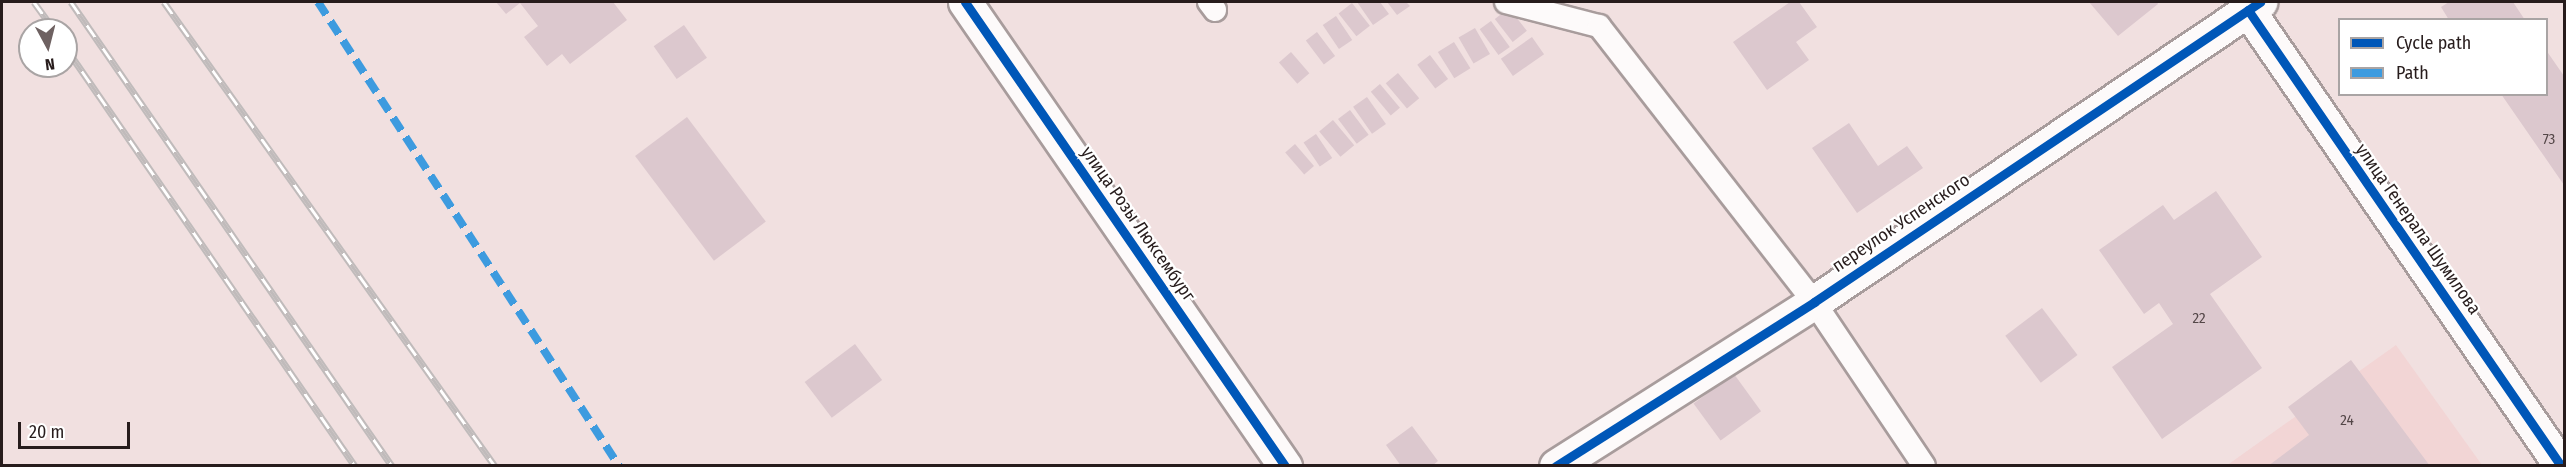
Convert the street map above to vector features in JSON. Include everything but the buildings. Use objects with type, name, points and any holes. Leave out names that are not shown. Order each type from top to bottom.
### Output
[{"type":"street","name":"улица Розы Люксембург","points":[[965,2],[1285,465]]},
{"type":"street","name":"переулок Успенского","points":[[1556,465],[1814,302],[2254,6]]},
{"type":"street","name":"улица Генерала Шумилова","points":[[2254,6],[2561,465]]},
{"type":"lane","points":[[1506,2],[1599,26],[1814,302],[1924,465]]},
{"type":"shaded area","points":[[2396,345],[2482,465],[2226,466]]},
{"type":"railway","points":[[34,2],[45,18]]},
{"type":"railway","points":[[71,2],[392,466]]},
{"type":"railway","points":[[164,2],[495,466]]},
{"type":"railway","points":[[78,65],[355,466]]},
{"type":"marked path","points":[[318,2],[619,466]]},
{"type":"cycle path","points":[[965,2],[1285,466]]},
{"type":"cycle path","points":[[1556,466],[1814,302],[2260,2]]},
{"type":"cycle path","points":[[2248,10],[2561,466]]}]
